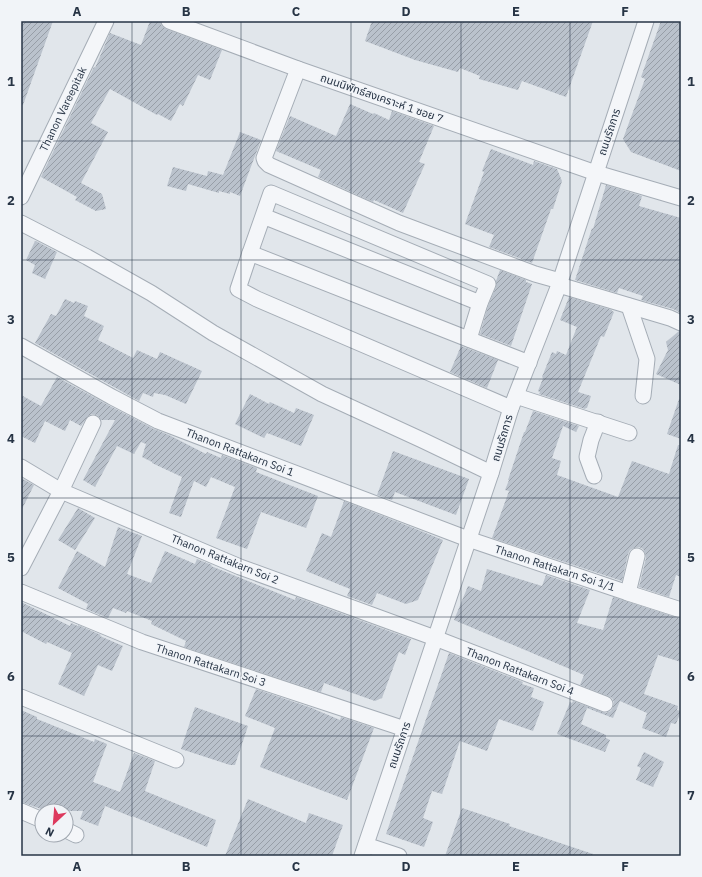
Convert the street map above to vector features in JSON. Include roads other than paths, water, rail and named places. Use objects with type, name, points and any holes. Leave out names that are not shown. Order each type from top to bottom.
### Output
[{"type":"street","name":"Thanon Vareepitak","points":[[21,198],[106,21]]},
{"type":"street","name":"ถนนนิพัทธ์สงเคราะห์ 1 ซอย 7","points":[[169,21],[298,69],[596,174],[681,198]]},
{"type":"street","name":"ถนนรัถการ","points":[[364,850],[514,402],[560,283],[646,21]]},
{"type":"street","points":[[298,69],[264,158],[269,165],[399,223],[560,283],[670,318],[681,323]]},
{"type":"street","points":[[469,339],[480,303],[488,284],[271,193],[238,289],[257,299],[514,402],[598,422],[629,433]]},
{"type":"street","points":[[263,216],[480,303]]},
{"type":"street","points":[[21,223],[87,257],[151,293],[213,333],[322,394],[491,473]]},
{"type":"street","points":[[250,253],[529,363]]},
{"type":"street","points":[[629,306],[647,358],[643,396]]},
{"type":"street","name":"Thanon Rattakarn Soi 1","points":[[21,346],[158,421],[468,539]]},
{"type":"street","points":[[594,476],[587,456],[598,422]]},
{"type":"street","points":[[21,568],[61,491],[93,423]]},
{"type":"street","name":"Thanon Rattakarn Soi 2","points":[[21,467],[61,491],[240,567],[435,638]]},
{"type":"street","name":"Thanon Rattakarn Soi 1/1","points":[[468,539],[628,592],[636,556]]},
{"type":"street","name":"Thanon Rattakarn Soi 3","points":[[21,592],[142,642],[405,729]]},
{"type":"street","points":[[628,592],[681,610]]},
{"type":"street","name":"Thanon Rattakarn Soi 4","points":[[435,638],[606,704]]},
{"type":"street","points":[[21,697],[176,760]]},
{"type":"street","points":[[21,812],[34,817]]},
{"type":"street","points":[[364,850],[399,856]]}]
